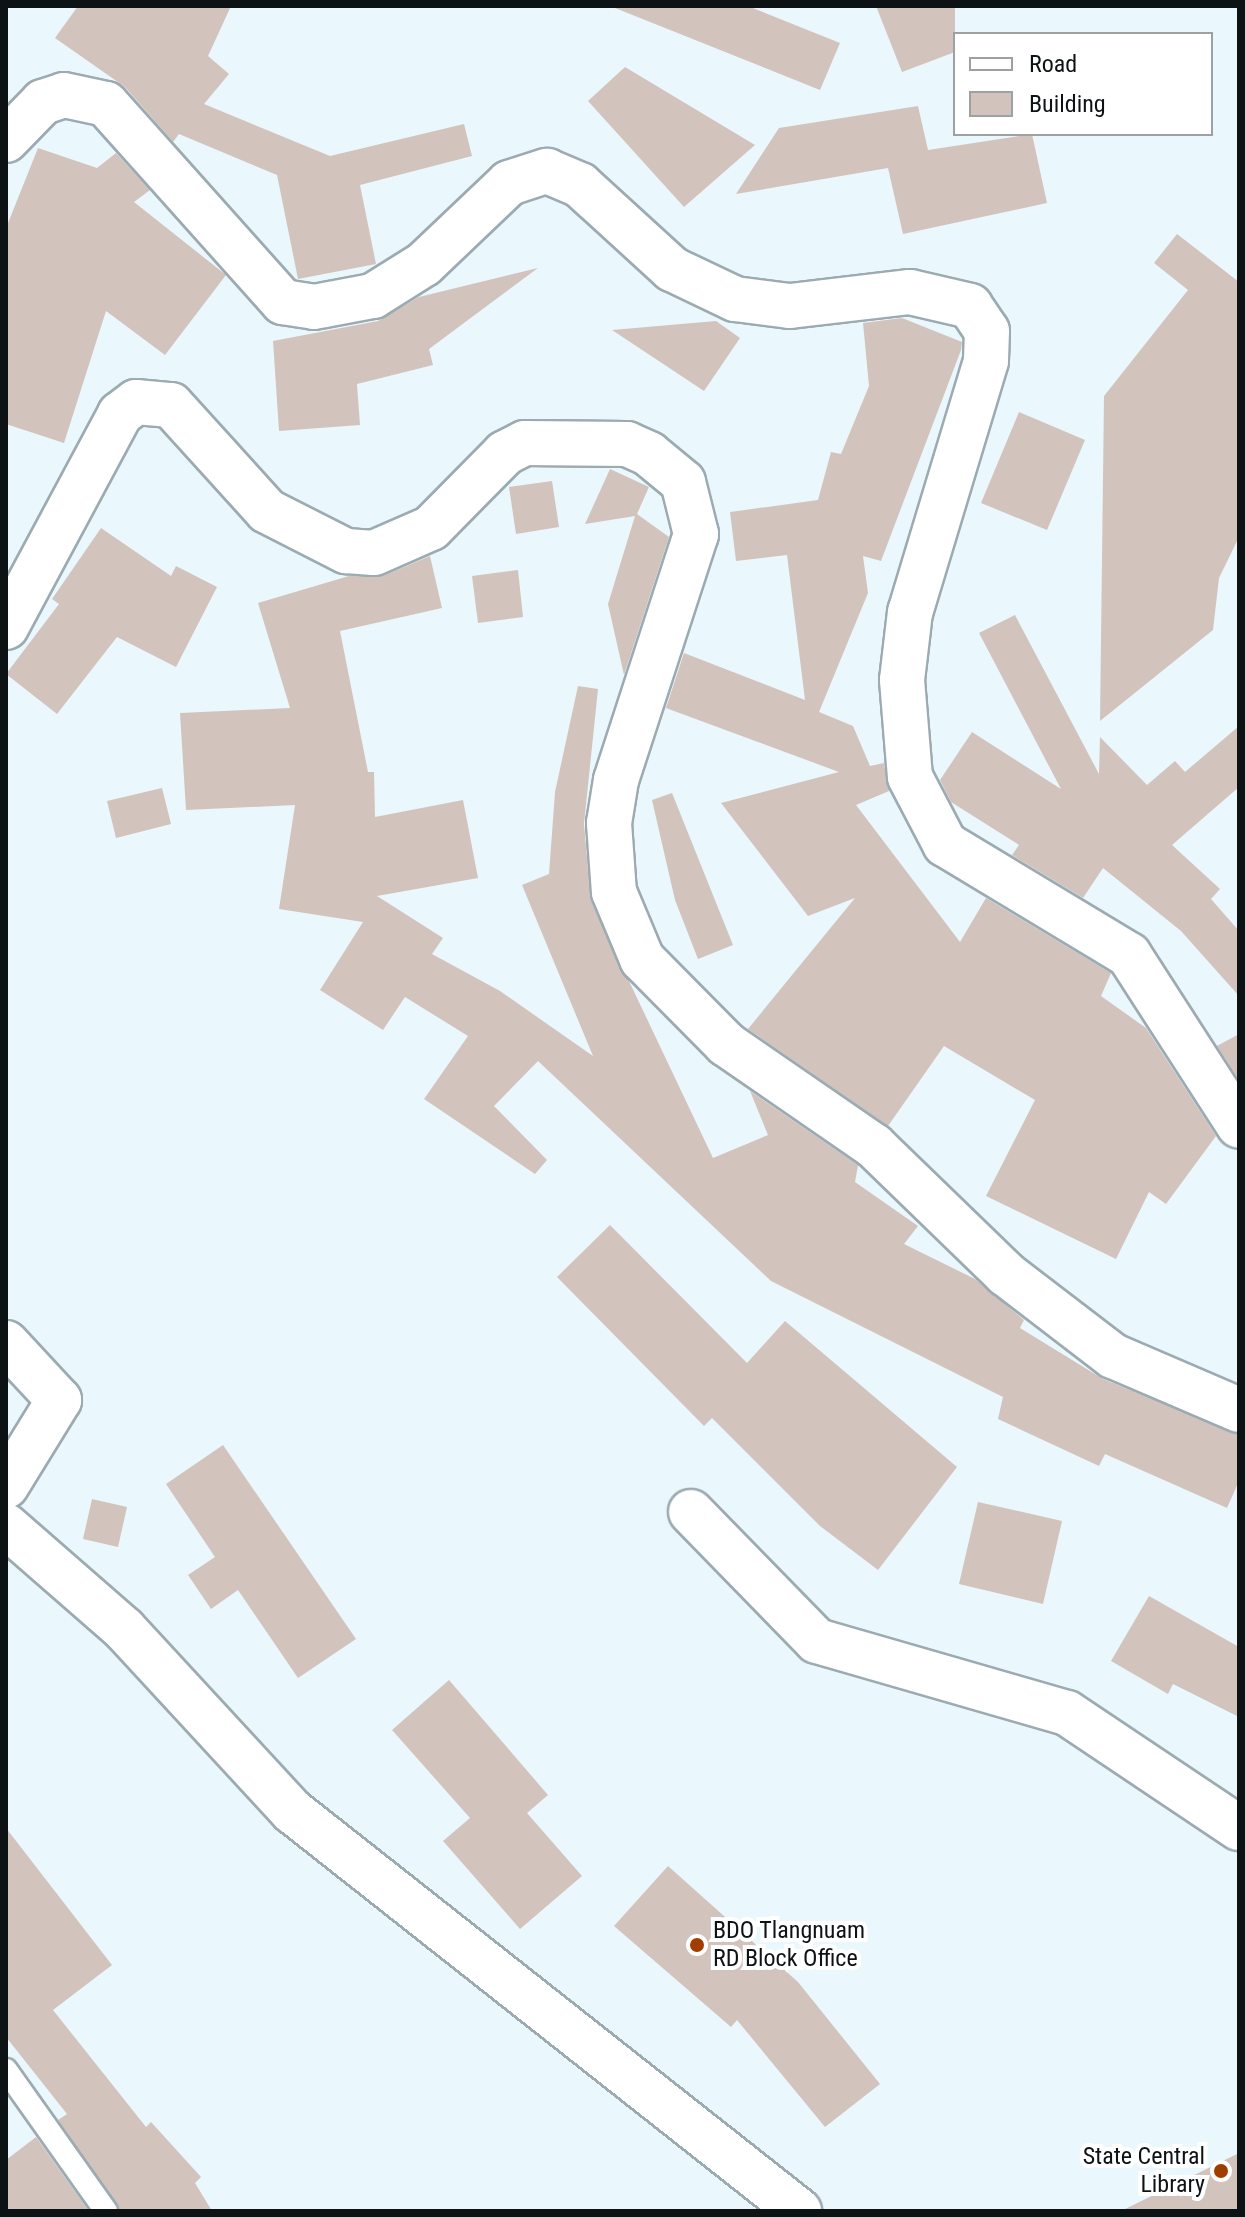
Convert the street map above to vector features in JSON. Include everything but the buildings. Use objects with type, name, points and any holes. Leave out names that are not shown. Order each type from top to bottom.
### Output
[{"type":"street","points":[[6,140],[43,102],[64,95],[106,104],[283,302],[314,307],[386,290],[509,183],[547,171],[580,185],[672,269],[735,299],[790,306],[910,292],[970,306],[987,331],[986,361],[910,612],[902,680],[910,777],[945,844],[1129,955],[1239,1126]]},
{"type":"street","points":[[6,627],[120,414],[136,402],[171,405],[267,511],[346,551],[374,553],[431,528],[505,453],[525,443],[611,442],[649,454],[683,482],[696,534],[616,780],[609,823],[614,892],[642,959],[726,1044],[874,1146],[1006,1274],[1113,1356],[1239,1410]]},
{"type":"street","points":[[6,1343],[59,1400],[6,1486]]},
{"type":"street","points":[[691,1512],[817,1641],[1067,1713],[1239,1828]]},
{"type":"street","points":[[6,1526],[124,1629],[292,1811],[799,2211]]},
{"type":"lane","points":[[6,2070],[106,2211]]},
{"type":"place","name":"BDO Tlangnuam RD Block Office","points":[[697,1945]]},
{"type":"place","name":"State Central Library","points":[[1221,2171]]}]
